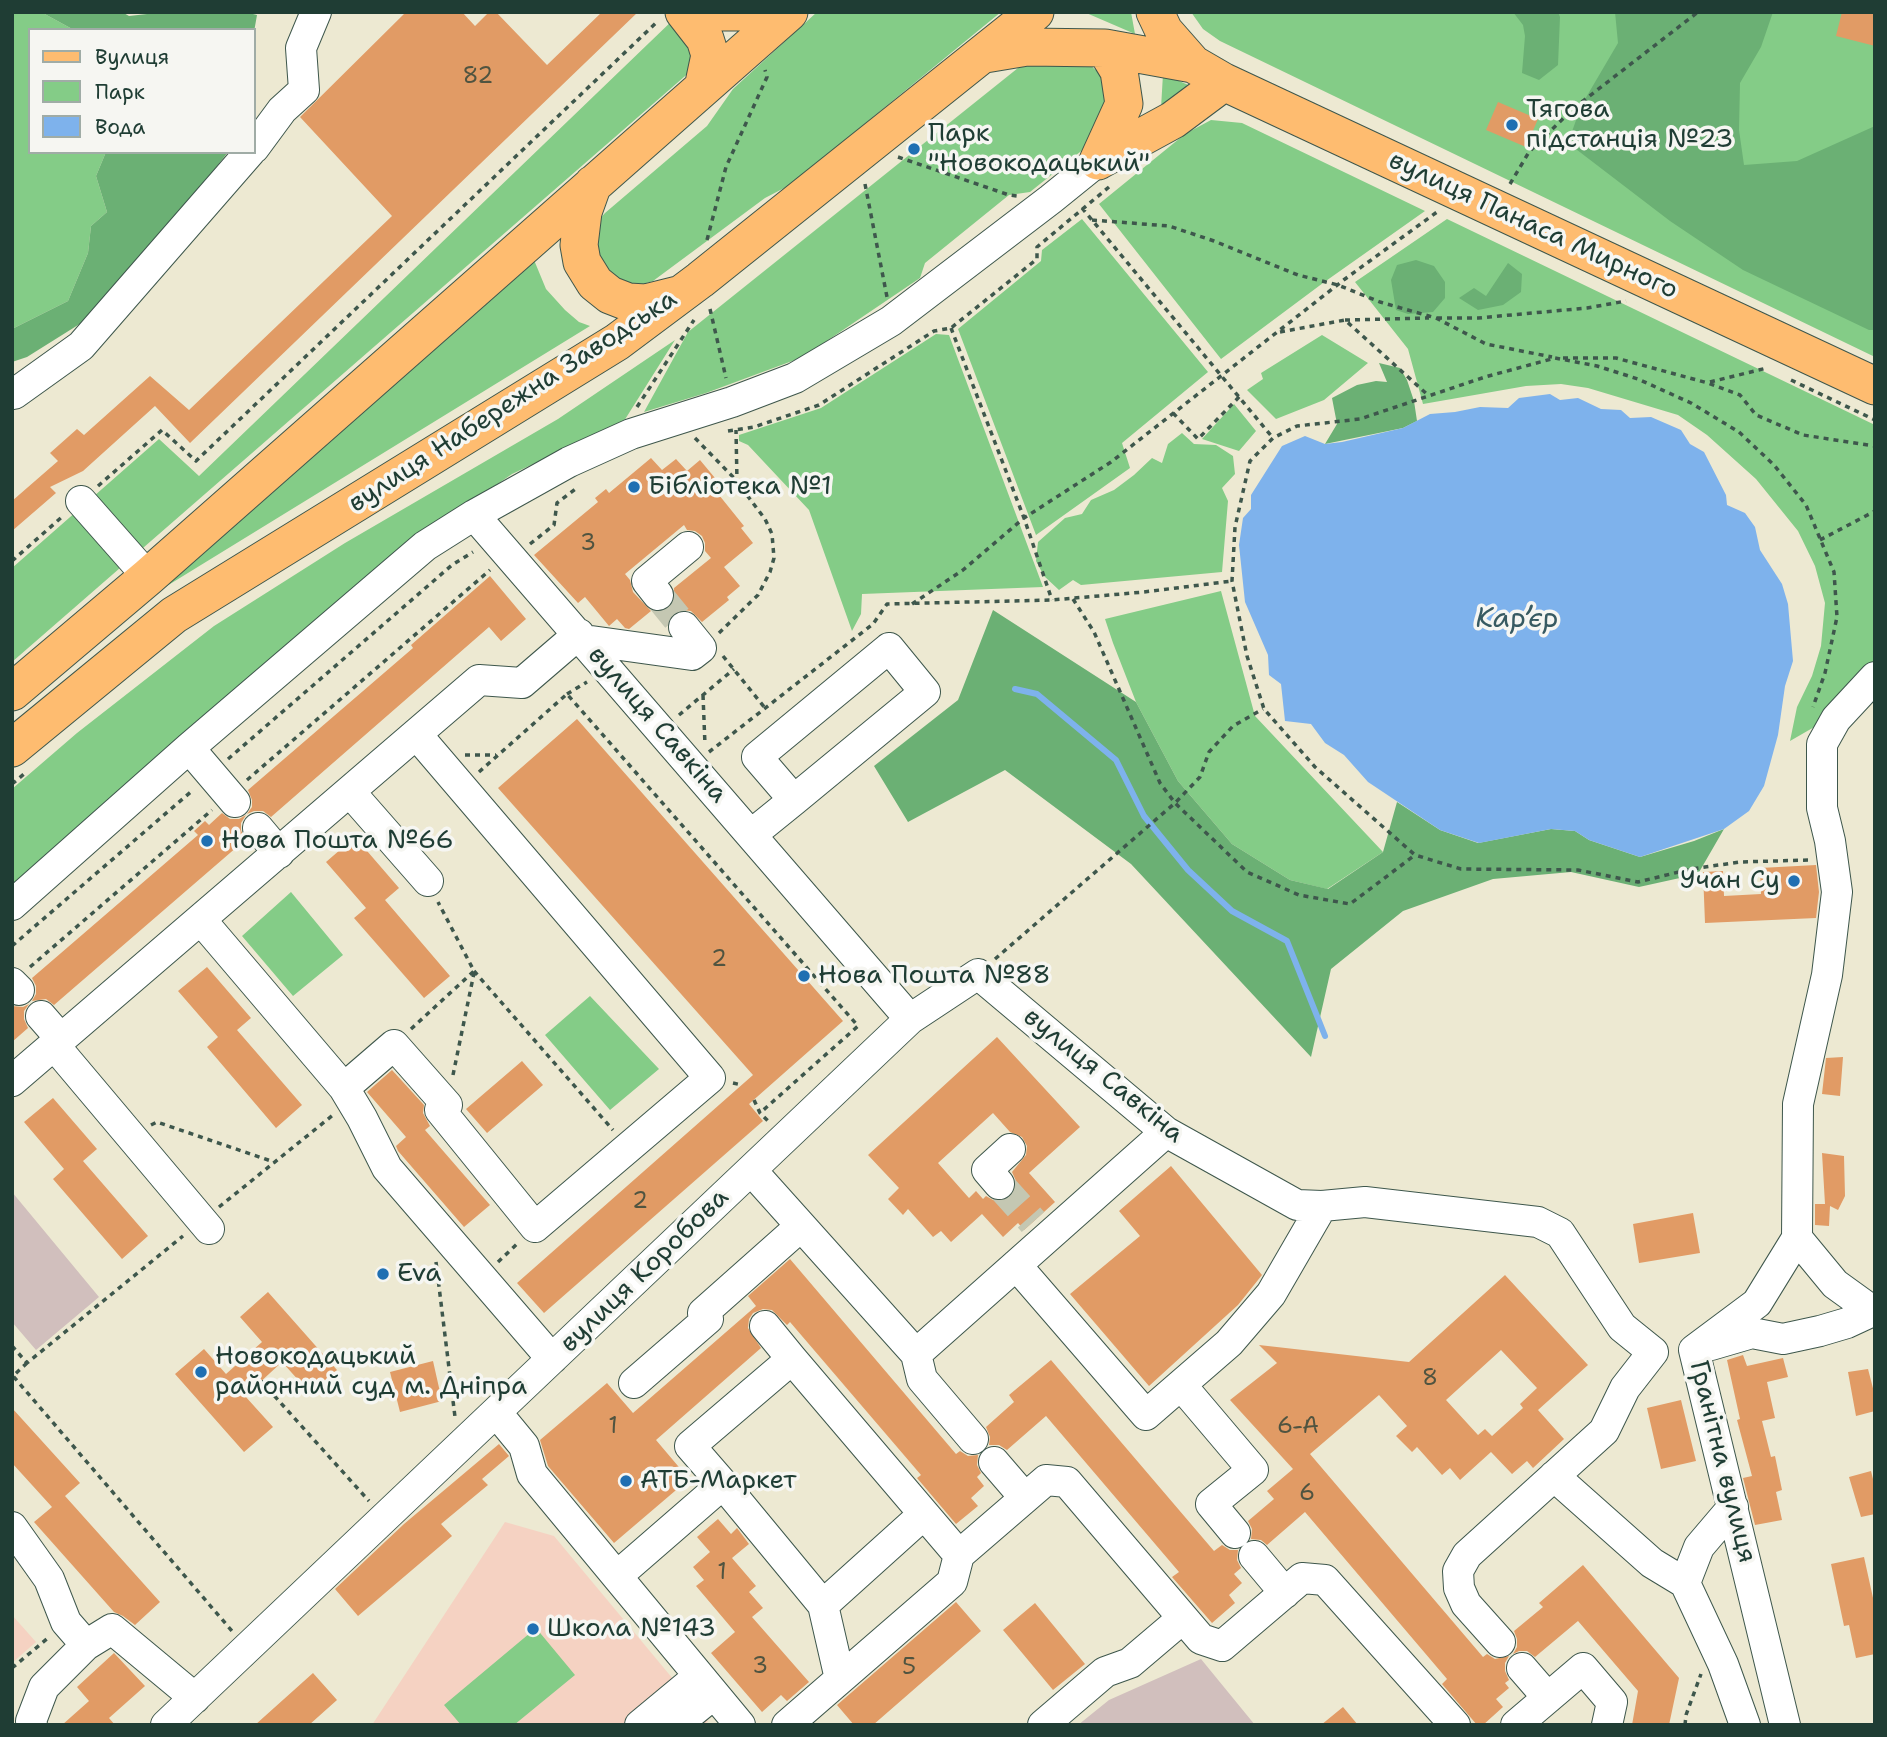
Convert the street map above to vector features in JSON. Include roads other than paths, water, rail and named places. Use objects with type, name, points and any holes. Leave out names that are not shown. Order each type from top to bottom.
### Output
[{"type":"main road","points":[[684,12],[705,39],[710,55],[703,88]]},
{"type":"main road","points":[[715,12],[744,12]]},
{"type":"main road","points":[[12,692],[148,577],[789,12]]},
{"type":"main road","name":"вулиця Набережна Заводська","points":[[22,758],[174,615],[617,342],[696,302],[1035,12]]},
{"type":"main road","points":[[1155,12],[1164,31],[1193,64]]},
{"type":"main road","points":[[984,54],[1027,47],[1105,48],[1193,64]]},
{"type":"main road","points":[[1105,48],[1119,72],[1124,104],[1105,173]]},
{"type":"main road","name":"вулиця Панаса Мирного","points":[[1193,64],[1224,82],[1875,386]]},
{"type":"main road","points":[[1105,173],[1224,82]]},
{"type":"main road","points":[[593,184],[583,212],[579,245],[582,262],[594,283],[610,295],[628,302],[696,302]]},
{"type":"street","points":[[256,145],[282,110],[304,90],[301,48],[316,12]]},
{"type":"street","points":[[14,394],[81,346],[248,154]]},
{"type":"street","points":[[12,905],[425,545],[569,462],[631,434],[734,416],[891,321],[1051,199],[1105,173]]},
{"type":"street","points":[[81,501],[148,577]]},
{"type":"street","name":"вулиця Савкіна","points":[[474,515],[910,1018],[978,974],[1166,1132],[1297,1205],[1322,1206],[1365,1202],[1538,1222],[1560,1233],[1622,1327],[1653,1352]]},
{"type":"street","points":[[658,595],[647,581],[688,547]]},
{"type":"street","points":[[12,1081],[479,680],[522,683],[581,637],[692,655],[699,638]]},
{"type":"street","points":[[752,834],[794,800],[925,692],[888,648],[757,757],[794,800]]},
{"type":"street","points":[[1500,1642],[1466,1604],[1459,1588],[1458,1571],[1467,1555],[1604,1431],[1625,1388],[1653,1352],[1694,1350],[1752,1334],[1783,1339],[1847,1323],[1873,1310],[1835,1284],[1797,1238],[1798,1104],[1827,975],[1836,892],[1822,808],[1822,744],[1836,719],[1875,677]]},
{"type":"street","points":[[348,1095],[394,1045],[447,1105],[440,1110],[535,1227],[710,1078],[417,735]]},
{"type":"street","points":[[189,748],[225,790]]},
{"type":"street","points":[[350,792],[428,881]]},
{"type":"street","points":[[258,828],[279,853]]},
{"type":"street","points":[[201,920],[348,1095],[387,1168],[552,1359]]},
{"type":"street","points":[[41,1016],[131,1137],[206,1225]]},
{"type":"street","name":"вулиця Коробова","points":[[166,1725],[910,1018]]},
{"type":"street","points":[[916,1354],[1016,1265],[1040,1230],[1166,1132]]},
{"type":"street","points":[[999,1184],[987,1170],[1010,1149]]},
{"type":"street","points":[[751,1170],[916,1354],[922,1379],[974,1439]]},
{"type":"street","points":[[1016,1265],[1146,1415],[1229,1343],[1271,1294],[1322,1206]]},
{"type":"street","points":[[634,1383],[708,1319],[703,1313],[802,1226]]},
{"type":"street","name":"Гранітна вулиця","points":[[1785,1725],[1694,1350],[1756,1303],[1797,1238]]},
{"type":"street","points":[[765,1326],[959,1555]]},
{"type":"street","points":[[792,1359],[690,1446],[823,1605],[840,1679]]},
{"type":"street","points":[[1181,1385],[1252,1470],[1211,1504],[1235,1533]]},
{"type":"street","points":[[496,1412],[524,1446],[532,1474],[740,1725]]},
{"type":"street","points":[[994,1462],[1025,1498]]},
{"type":"street","points":[[1554,1476],[1652,1563],[1685,1583],[1723,1664],[1745,1725]]},
{"type":"street","points":[[787,1725],[952,1582],[959,1555],[1046,1480],[1067,1482],[1201,1639],[1222,1646],[1302,1578],[1325,1580],[1455,1725]]},
{"type":"street","points":[[617,1576],[723,1484]]},
{"type":"street","points":[[1685,1583],[1699,1547],[1733,1507]]},
{"type":"street","points":[[823,1605],[924,1514]]},
{"type":"street","points":[[12,1527],[49,1579],[66,1622],[86,1645]]},
{"type":"street","points":[[1254,1556],[1285,1593]]},
{"type":"street","points":[[1043,1725],[1105,1672],[1130,1663],[1183,1618]]},
{"type":"street","points":[[32,1725],[31,1721],[44,1687],[86,1645],[113,1629],[195,1698]]},
{"type":"street","points":[[1522,1668],[1548,1698]]},
{"type":"street","points":[[1516,1725],[1583,1668],[1612,1702],[1607,1725]]},
{"type":"street","points":[[640,1725],[707,1685]]},
{"type":"street","points":[[676,1725],[707,1685]]},
{"type":"water","name":"Кар’єр","points":[[1550,394],[1560,400],[1578,398],[1601,409],[1621,410],[1630,418],[1651,417],[1681,430],[1690,444],[1704,452],[1726,495],[1727,505],[1745,513],[1755,527],[1760,550],[1782,584],[1788,604],[1793,661],[1785,686],[1778,735],[1764,786],[1749,811],[1724,829],[1640,857],[1589,840],[1575,831],[1551,829],[1479,843],[1440,830],[1368,782],[1344,755],[1325,743],[1311,724],[1285,721],[1281,684],[1269,675],[1268,655],[1245,602],[1239,545],[1243,518],[1251,509],[1251,495],[1282,446],[1305,436],[1325,444],[1342,442],[1403,428],[1430,414],[1480,407],[1508,408],[1519,398]]},
{"type":"waterway","points":[[1015,689],[1037,694],[1116,760],[1144,816],[1188,870],[1232,911],[1287,941],[1325,1036]]},
{"type":"tunnel","points":[[658,595],[684,627]]},
{"type":"tunnel","points":[[999,1184],[1033,1222]]},
{"type":"place","name":"Тягова пiдстанцiя №23","points":[[1512,125]]},
{"type":"place","name":"Парк \"Новокодацький\"","points":[[914,149]]},
{"type":"place","name":"Бібліотека №1","points":[[634,487]]},
{"type":"place","name":"Нова Пошта №66","points":[[207,841]]},
{"type":"place","name":"Учан Су","points":[[1794,881]]},
{"type":"place","name":"Нова Пошта №88","points":[[804,976]]},
{"type":"place","name":"Eva","points":[[383,1274]]},
{"type":"place","name":"Новокодацький районний суд м. Дніпра","points":[[201,1372]]},
{"type":"place","name":"АТБ-Маркет","points":[[626,1481]]},
{"type":"place","name":"Школа №143","points":[[533,1629]]}]
